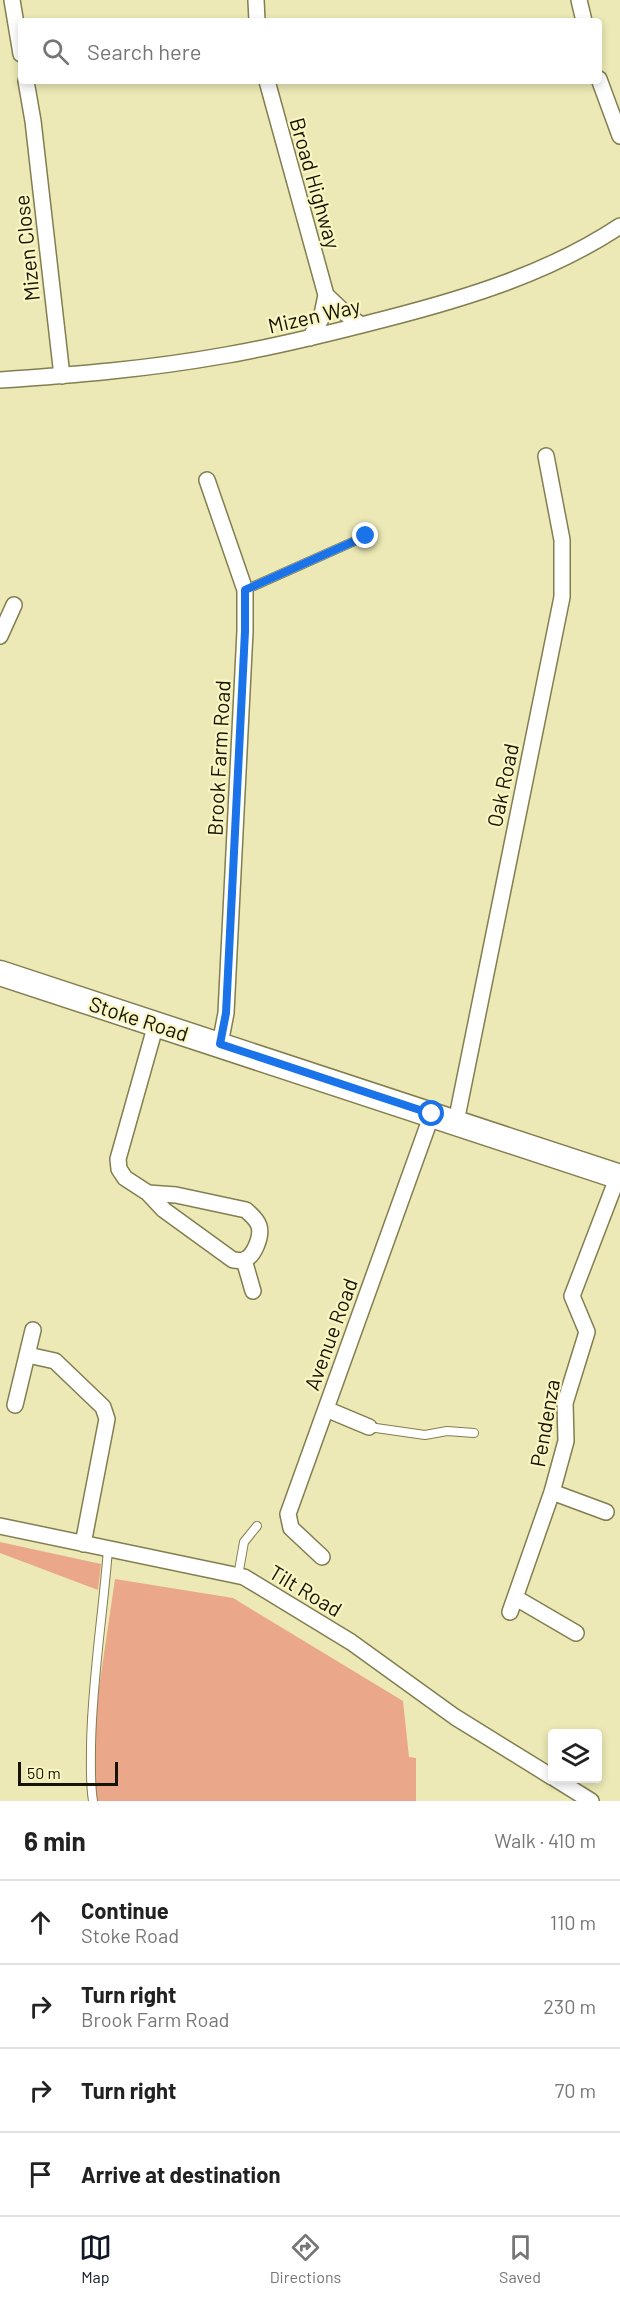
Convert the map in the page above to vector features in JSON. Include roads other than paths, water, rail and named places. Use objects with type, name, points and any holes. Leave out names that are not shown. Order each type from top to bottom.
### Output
[{"type":"main road","name":"Stoke Road","points":[[0,972],[619,1177]]},
{"type":"street","points":[[12,0],[18,36]]},
{"type":"street","points":[[256,0],[257,18]]},
{"type":"street","points":[[579,0],[583,18]]},
{"type":"street","name":"Mizen Close","points":[[27,84],[33,121],[62,376]]},
{"type":"street","name":"Broad Highway","points":[[268,84],[326,295]]},
{"type":"street","points":[[601,84],[620,136]]},
{"type":"street","name":"Mizen Way","points":[[0,380],[176,364],[310,338],[424,309],[524,276],[602,238],[620,226]]},
{"type":"street","points":[[326,295],[361,325]]},
{"type":"street","points":[[310,338],[321,319],[326,295]]},
{"type":"street","name":"Oak Road","points":[[456,1122],[562,597],[562,540],[546,456]]},
{"type":"street","name":"Brook Farm Road","points":[[207,480],[245,590],[245,631],[226,1013],[220,1044]]},
{"type":"street","points":[[0,636],[14,604]]},
{"type":"street","points":[[148,1193],[176,1195],[246,1210],[255,1218],[259,1226],[259,1235],[252,1255],[244,1260],[233,1260],[164,1210],[148,1193],[125,1178],[119,1169],[118,1159],[156,1024]]},
{"type":"street","name":"Avenue Road","points":[[322,1557],[291,1528],[288,1515],[432,1114]]},
{"type":"street","name":"Pendenza","points":[[576,1633],[513,1605],[552,1492],[566,1441],[565,1403],[587,1332],[572,1296],[619,1177]]},
{"type":"street","points":[[244,1260],[254,1292]]},
{"type":"street","points":[[15,1405],[33,1330]]},
{"type":"street","points":[[28,1355],[55,1361],[103,1407],[107,1419],[83,1544]]},
{"type":"street","points":[[326,1409],[369,1427]]},
{"type":"street","points":[[552,1492],[606,1512]]},
{"type":"street","name":"Tilt Road","points":[[0,1526],[244,1577],[351,1642],[455,1717],[548,1775]]},
{"type":"street","name":"Tilt Road","points":[[561,1783],[591,1801]]},
{"type":"lane","points":[[245,590],[366,536]]},
{"type":"lane","points":[[369,1427],[425,1435],[447,1431],[474,1433]]},
{"type":"lane","points":[[238,1576],[243,1542],[257,1526]]},
{"type":"lane","points":[[93,1801],[92,1716],[108,1549]]}]
